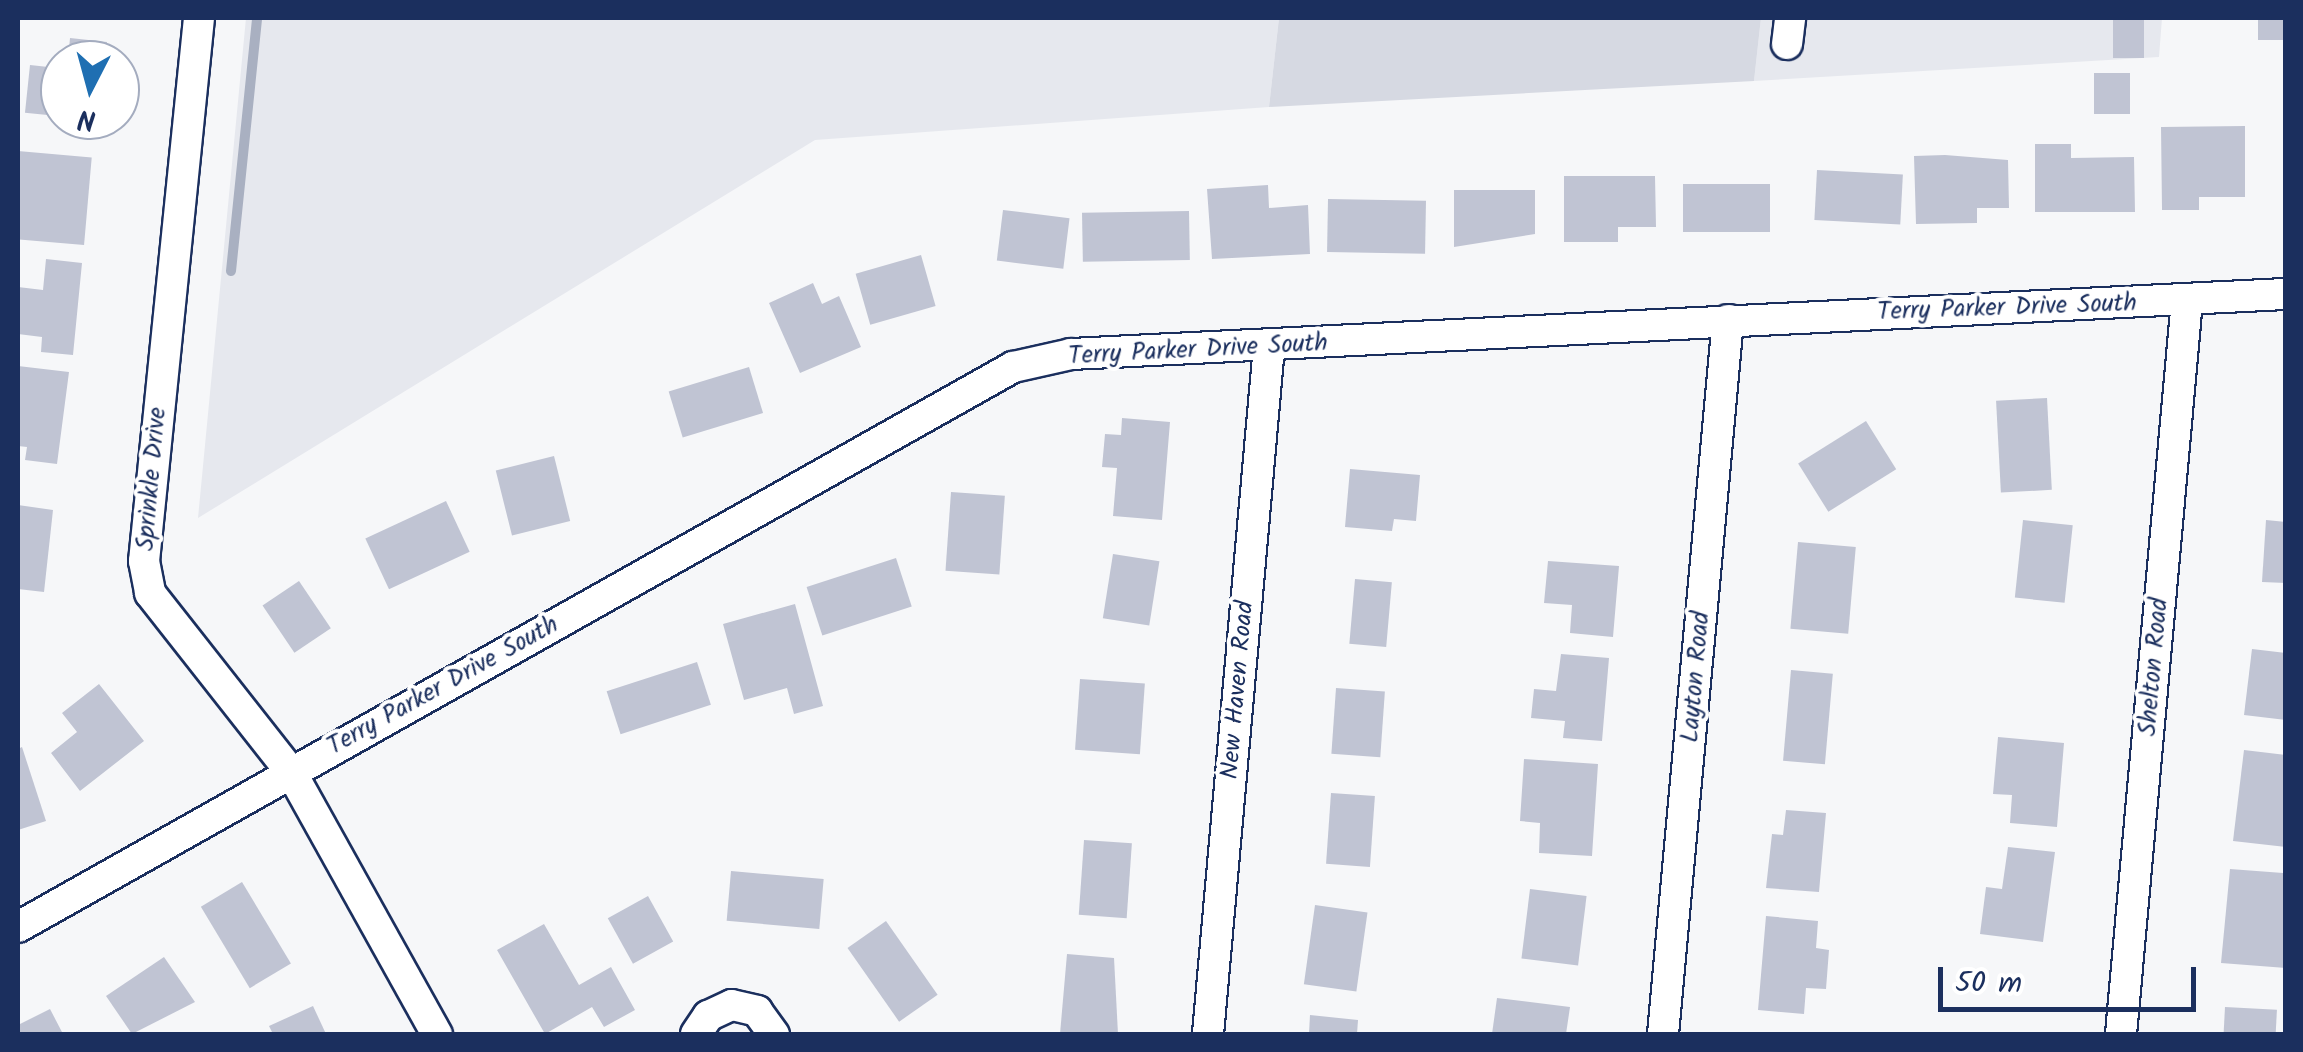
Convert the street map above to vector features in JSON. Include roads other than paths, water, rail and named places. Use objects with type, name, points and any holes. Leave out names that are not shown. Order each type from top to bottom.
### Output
[{"type":"street","name":"Sprinkle Drive","points":[[200,18],[144,560],[150,593],[291,772],[438,1034]]},
{"type":"street","name":"Terry Parker Drive South","points":[[18,927],[1013,367],[1070,354],[2286,294]]},
{"type":"street","name":"Shelton Road","points":[[2122,1034],[2187,300]]},
{"type":"street","name":"Layton Road","points":[[1663,1034],[1728,320]]},
{"type":"street","name":"New Haven Road","points":[[1208,1034],[1269,346]]},
{"type":"street","points":[[696,1034],[708,1016],[732,1005],[757,1012],[774,1034]]},
{"type":"waterway","points":[[231,271],[257,18]]}]
